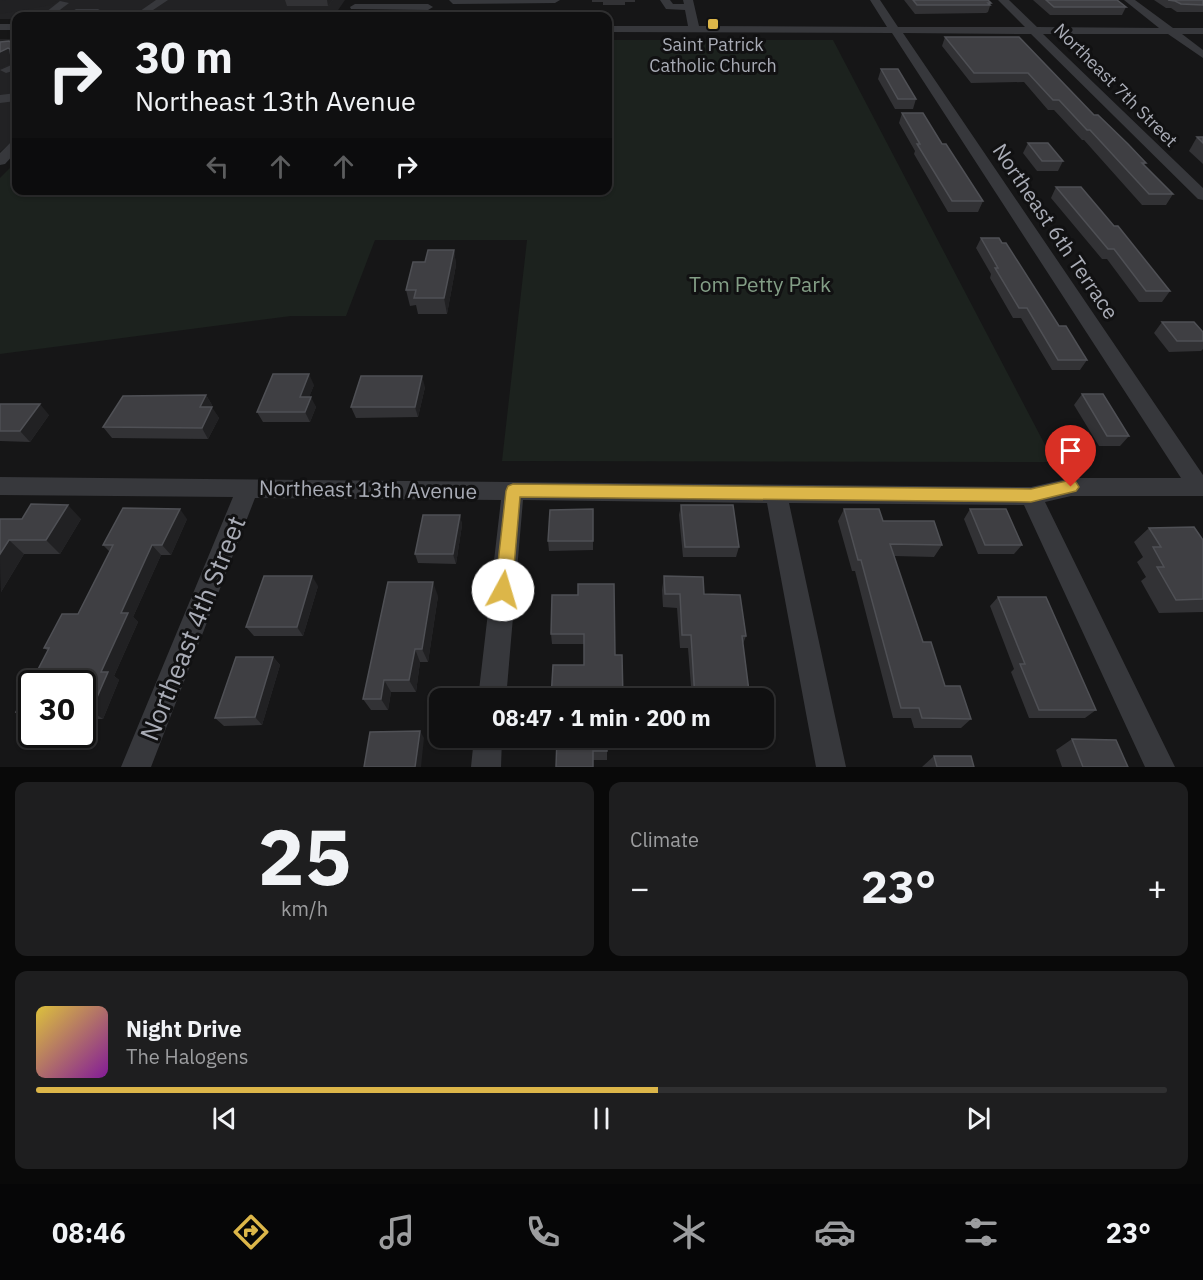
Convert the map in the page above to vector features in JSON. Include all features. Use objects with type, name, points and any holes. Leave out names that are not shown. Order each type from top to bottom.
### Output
[{"type":"street","points":[[144,12],[164,0]]},
{"type":"street","points":[[452,3],[555,0]]},
{"type":"street","points":[[665,0],[669,7],[688,3],[694,29]]},
{"type":"street","name":"Northeast 6th Terrace","points":[[875,0],[1201,487]]},
{"type":"street","name":"Northeast 7th Street","points":[[1003,0],[1203,196]]},
{"type":"street","points":[[1130,0],[1203,55]]},
{"type":"street","points":[[52,12],[64,3]]},
{"type":"street","points":[[354,8],[428,7]]},
{"type":"street","points":[[76,12],[98,12]]},
{"type":"street","points":[[612,29],[1203,31]]},
{"type":"street","points":[[0,160],[12,150]]},
{"type":"street","name":"Northeast 13th Avenue","points":[[0,486],[1031,496],[1071,487],[1201,487]]},
{"type":"street","name":"Northeast 4th Street","points":[[136,767],[248,488]]},
{"type":"street","points":[[493,688],[513,491]]},
{"type":"street","points":[[776,493],[831,767]]},
{"type":"street","points":[[1031,496],[1160,767]]},
{"type":"street","points":[[486,767],[487,748]]},
{"type":"shaded area","points":[[0,0],[345,0],[337,12],[12,12],[12,19],[0,19]]},
{"type":"shaded area","points":[[0,39],[12,39],[12,142],[0,152]]},
{"type":"green space","name":"Tom Petty Park","points":[[612,40],[833,40],[1054,462],[502,461],[527,240],[375,240],[346,316],[291,316],[0,354],[0,178],[12,166],[12,195],[612,195]]},
{"type":"building","points":[[913,0],[988,0],[991,3],[988,3],[990,5],[917,5]]},
{"type":"building","points":[[1046,0],[1117,0],[1126,7],[1054,7]]},
{"type":"building","points":[[1168,0],[1203,0],[1203,5],[1181,4]]},
{"type":"building","points":[[945,37],[1019,37],[1094,115],[1098,115],[1128,144],[1146,163],[1142,163],[1173,194],[1149,194],[1090,130],[1087,130],[1059,100],[1053,100],[1028,73],[974,73]]},
{"type":"building","points":[[9,41],[12,44],[12,57],[8,48],[0,52],[0,42]]},
{"type":"building","points":[[881,69],[898,69],[916,99],[898,99]]},
{"type":"building","points":[[902,113],[923,113],[983,201],[952,201],[917,144],[920,144]]},
{"type":"building","points":[[1028,143],[1048,143],[1063,161],[1042,161]]},
{"type":"building","points":[[1056,187],[1081,187],[1114,226],[1118,226],[1170,291],[1146,291],[1114,249],[1108,249]]},
{"type":"building","points":[[981,238],[999,238],[1002,243],[1006,243],[1059,326],[1066,326],[1087,360],[1058,360],[1027,308],[1019,308],[995,268],[998,268]]},
{"type":"building","points":[[428,250],[454,250],[444,298],[414,298],[416,290],[406,290],[413,262],[425,262]]},
{"type":"building","points":[[1162,322],[1194,322],[1203,332],[1203,341],[1177,341]]},
{"type":"building","points":[[273,374],[309,374],[300,397],[311,397],[305,412],[257,412]]},
{"type":"building","points":[[361,376],[422,376],[415,407],[351,407]]},
{"type":"building","points":[[1082,394],[1103,394],[1129,436],[1107,436]]},
{"type":"building","points":[[206,395],[200,407],[212,407],[202,428],[103,427],[123,396]]},
{"type":"building","points":[[0,404],[40,404],[20,431],[0,431]]},
{"type":"building","points":[[31,504],[68,505],[46,540],[9,540],[0,554],[0,519],[22,519]]},
{"type":"building","points":[[681,505],[733,505],[739,547],[685,547]]},
{"type":"building","points":[[123,508],[180,509],[162,545],[152,545],[121,613],[128,613],[101,672],[108,672],[96,700],[96,670],[38,670],[49,648],[44,648],[62,614],[78,614],[113,545],[103,545]]},
{"type":"building","points":[[593,509],[593,541],[548,541],[550,510]]},
{"type":"building","points":[[844,509],[879,509],[883,521],[934,521],[942,545],[890,544],[923,642],[931,642],[945,686],[960,686],[971,719],[922,718],[919,708],[901,708],[861,560],[858,560]]},
{"type":"building","points":[[970,509],[1006,509],[1022,545],[985,545]]},
{"type":"building","points":[[423,515],[460,515],[453,554],[415,554]]},
{"type":"building","points":[[1194,527],[1203,540],[1203,599],[1176,600],[1157,567],[1164,567],[1153,547],[1161,547],[1149,528]]},
{"type":"building","points":[[264,576],[312,576],[297,627],[246,627]]},
{"type":"building","points":[[664,576],[703,577],[704,594],[740,595],[746,636],[742,636],[749,688],[694,688],[691,635],[682,635],[680,594],[665,594]]},
{"type":"building","points":[[388,582],[433,582],[422,649],[415,649],[409,680],[384,680],[381,699],[363,699]]},
{"type":"building","points":[[578,584],[614,584],[615,655],[622,655],[623,688],[552,688],[553,665],[584,665],[584,634],[551,634],[552,595],[578,595]]},
{"type":"building","points":[[998,597],[1046,597],[1096,710],[1039,710],[1020,664],[1025,664]]},
{"type":"building","points":[[236,657],[273,657],[255,717],[215,718]]},
{"type":"building","points":[[420,731],[415,767],[364,767],[370,732]]},
{"type":"building","points":[[1072,739],[1116,740],[1128,767],[1083,767]]},
{"type":"building","points":[[557,748],[607,748],[607,751],[593,751],[593,767],[556,767]]},
{"type":"building","points":[[934,756],[971,756],[974,767],[937,767]]},
{"type":"place","name":"Saint Patrick Catholic Church","points":[[713,24]]},
{"type":"route","points":[[503,590],[513,491],[1031,496],[1052,489],[1071,487]]}]
